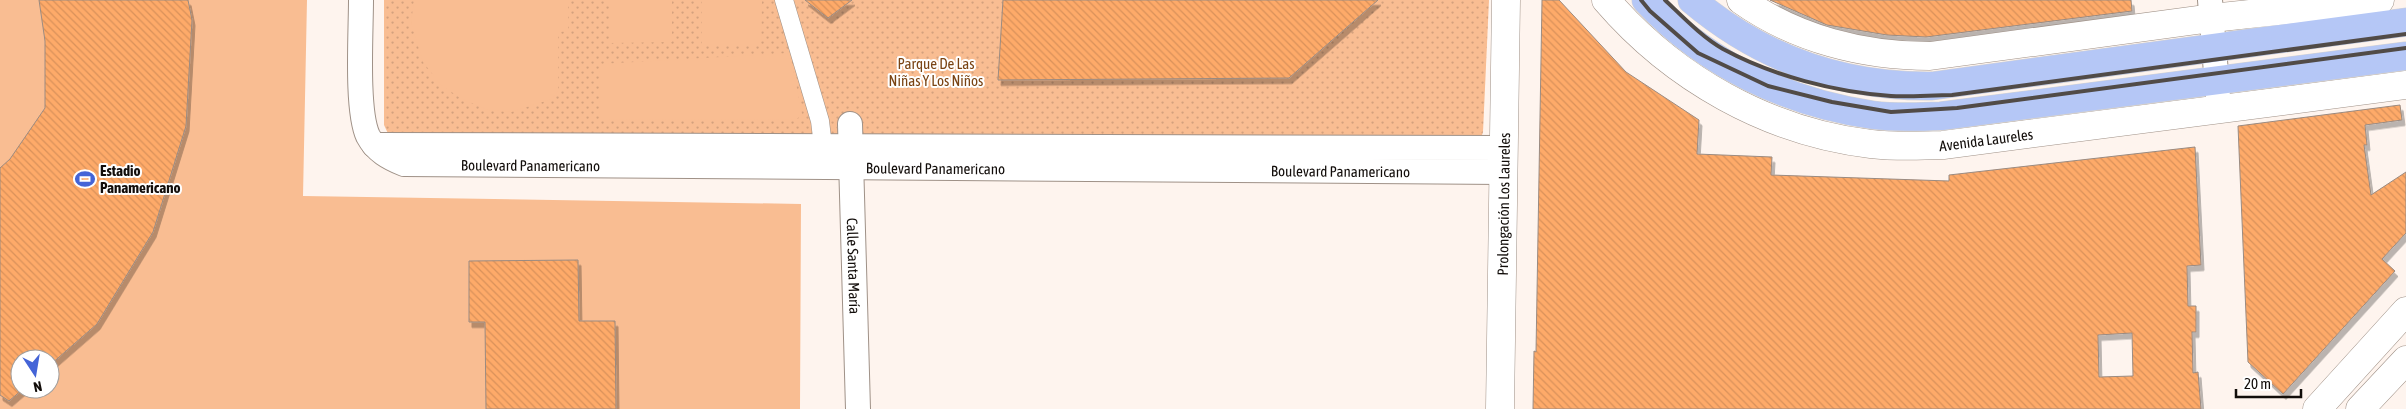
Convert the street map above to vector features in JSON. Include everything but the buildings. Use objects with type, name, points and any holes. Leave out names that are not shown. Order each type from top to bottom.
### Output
[{"type":"main road","name":"Prolongación Los Laureles","points":[[1500,409],[1506,0]]},
{"type":"main road","name":"Avenida Laureles","points":[[1606,0],[1641,37],[1673,64],[1723,96],[1792,127],[1871,144],[1943,145],[2406,85]]},
{"type":"main road","name":"Avenida Laureles","points":[[1646,0],[1690,41],[1737,70],[1768,86],[1802,100],[1874,115],[1941,116],[2406,56]]},
{"type":"main road","points":[[1692,0],[1732,31],[1789,60],[1858,81],[1932,86],[2406,22]]},
{"type":"main road","points":[[1741,0],[1774,20],[1834,44],[1863,52],[1909,56],[1930,56],[2211,9],[2380,0]]},
{"type":"main road","points":[[2317,409],[2406,311]]},
{"type":"main road","points":[[2360,409],[2406,360]]},
{"type":"street","name":"Boulevard Panamericano","points":[[361,0],[362,113],[364,126],[374,145],[390,159],[404,164],[851,146]]},
{"type":"street","points":[[784,0],[820,121],[823,146]]},
{"type":"street","points":[[2211,9],[2219,109]]},
{"type":"street","name":"Boulevard Panamericano","points":[[374,145],[851,146],[1504,160]]},
{"type":"street","name":"Calle Santa María","points":[[851,146],[858,409]]},
{"type":"green space","points":[[0,0],[307,0],[303,196],[801,204],[800,409],[0,409]]},
{"type":"green space","name":"Parque De Las Niñas Y Los Niños","points":[[384,0],[1489,0],[1483,132],[1481,138],[392,142],[384,125]]},
{"type":"green space","points":[[414,0],[568,0],[568,31],[558,32],[558,91],[552,99],[511,112],[488,110],[462,99],[441,85],[423,62],[411,23]]},
{"type":"green space","points":[[611,0],[672,0],[672,42],[611,43]]},
{"type":"green space","points":[[702,0],[762,0],[761,44],[702,44]]},
{"type":"green space","points":[[790,53],[802,114],[797,119],[599,120],[600,64]]},
{"type":"railway","points":[[1641,0],[1650,11],[1698,53],[1768,86],[1832,102],[1891,112],[1957,108],[2406,48]]},
{"type":"railway","points":[[1665,0],[1708,39],[1742,59],[1783,75],[1805,81],[1848,91],[1891,96],[1952,95],[2406,34]]},
{"type":"place","name":"Estadio Panamericano","points":[[85,179]]}]
